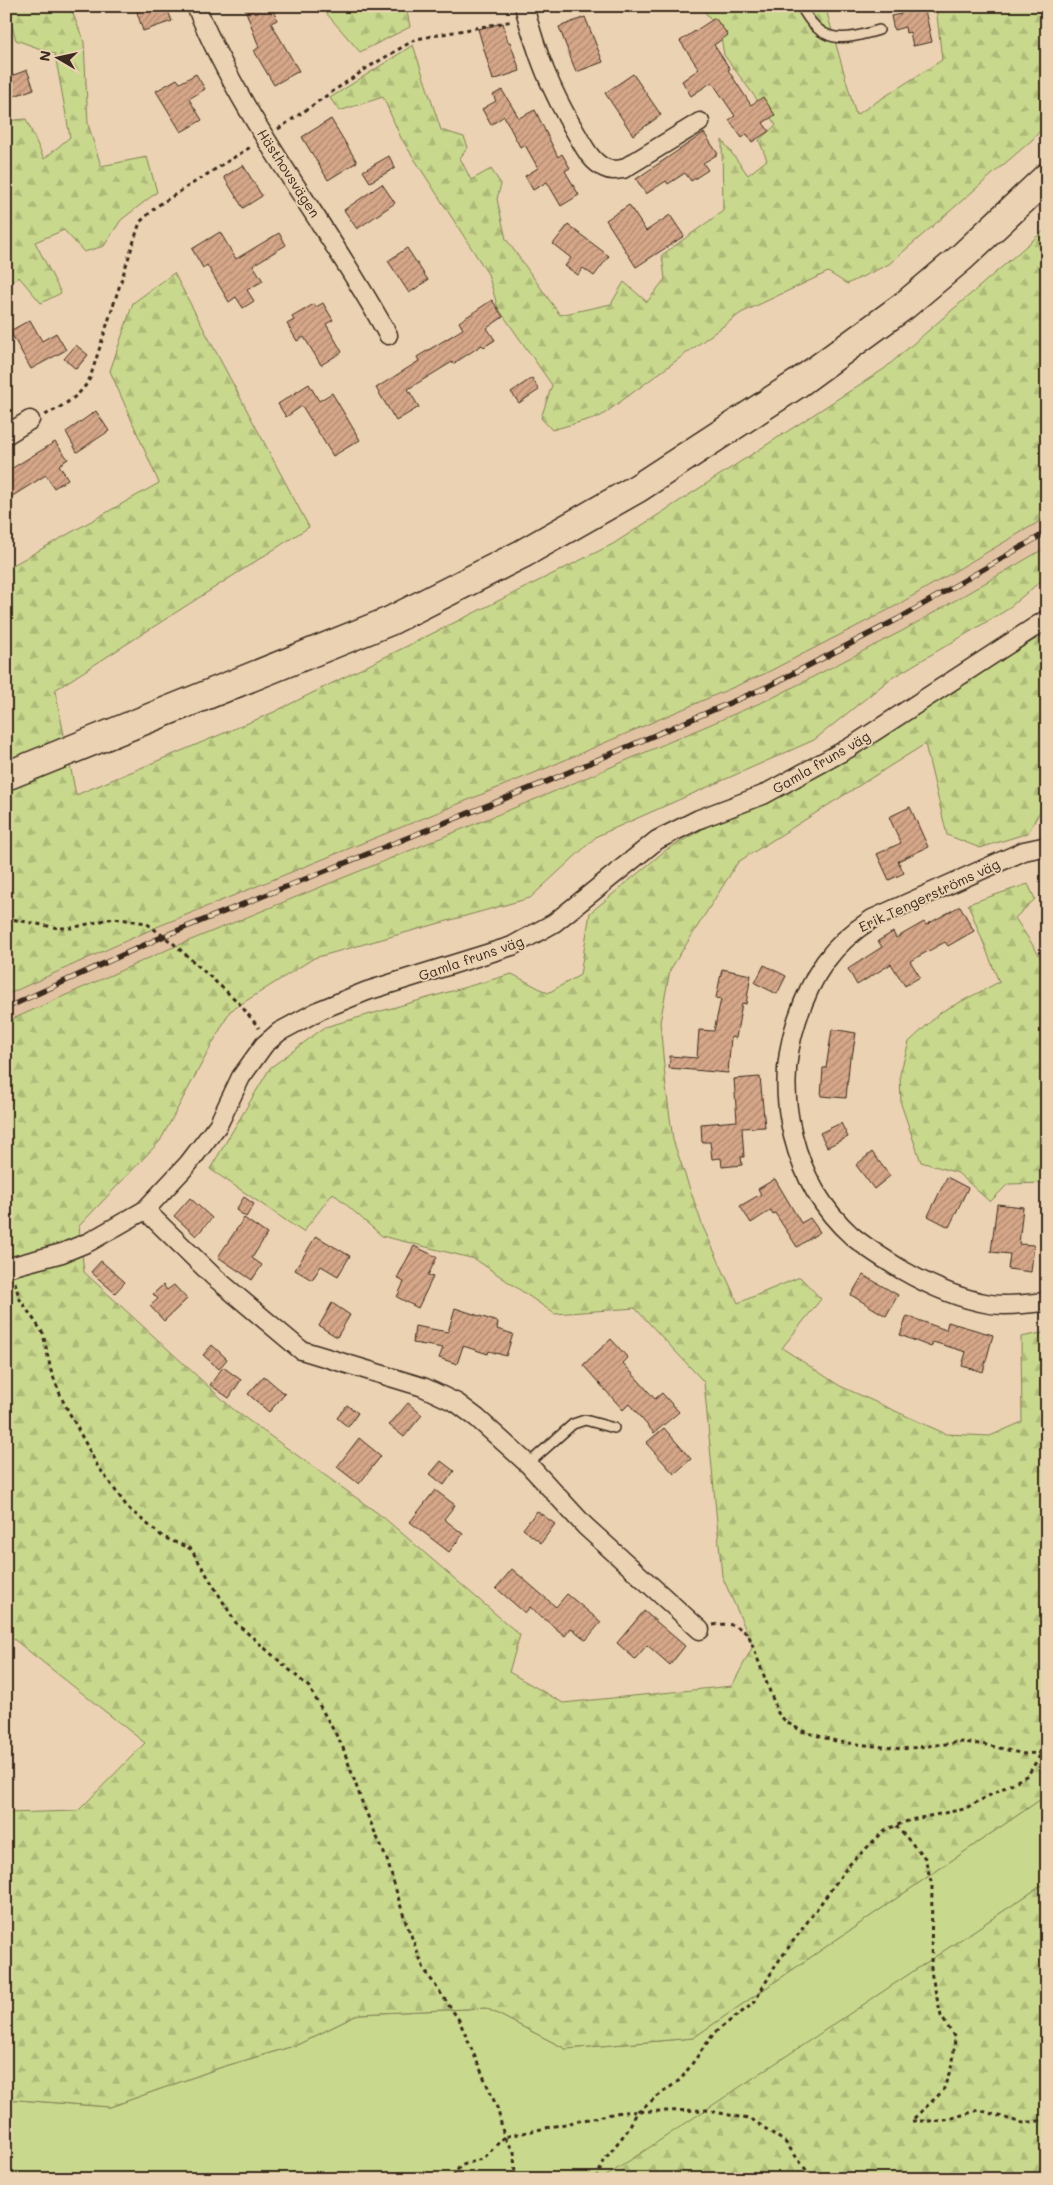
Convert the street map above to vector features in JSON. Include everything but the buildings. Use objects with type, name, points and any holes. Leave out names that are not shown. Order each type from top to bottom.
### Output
[{"type":"main road","points":[[6,776],[390,621],[522,554],[638,488],[797,384],[905,305],[960,258],[1047,177]]},
{"type":"street","name":"Hästhovsvägen","points":[[196,6],[228,75],[266,138],[364,290],[388,335]]},
{"type":"street","points":[[525,12],[537,55],[562,110],[583,145],[603,168],[613,171],[623,169],[700,122]]},
{"type":"street","points":[[6,435],[30,420]]},
{"type":"street","name":"Gamla fruns väg","points":[[8,1267],[62,1253],[89,1242],[145,1210],[188,1164],[218,1125],[241,1077],[270,1039],[279,1032],[320,1010],[351,997],[512,946],[537,934],[554,923],[656,840],[699,818],[762,795],[849,748],[1047,618]]},
{"type":"street","name":"Erik Tengerströms väg","points":[[1047,846],[1024,851],[872,920],[850,933],[833,950],[813,979],[802,1005],[789,1048],[785,1083],[792,1132],[801,1160],[816,1191],[833,1215],[873,1253],[923,1282],[991,1304],[1047,1302]]},
{"type":"street","points":[[145,1210],[213,1276],[301,1350],[423,1387],[457,1403],[477,1418],[528,1464],[585,1526],[700,1630]]},
{"type":"lane","points":[[801,6],[816,29],[824,35],[858,37],[879,30]]},
{"type":"lane","points":[[528,1464],[573,1424],[584,1420],[614,1428]]},
{"type":"path","points":[[30,420],[46,414],[77,396],[85,387],[100,347],[140,222],[157,206],[266,138],[367,68],[416,39],[525,12]]},
{"type":"path","points":[[6,918],[58,928],[71,928],[114,918],[146,923],[174,944],[238,1002],[270,1039]]},
{"type":"path","points":[[8,1267],[19,1298],[43,1333],[52,1371],[62,1399],[97,1465],[128,1508],[163,1537],[191,1549],[236,1623],[309,1687],[342,1745],[363,1804],[387,1860],[404,1917],[424,1969],[459,2020],[498,2110],[504,2137],[514,2151],[515,2179]]},
{"type":"path","points":[[700,1630],[711,1625],[728,1623],[740,1627],[749,1636],[778,1713],[786,1722],[802,1731],[839,1742],[902,1749],[962,1742],[987,1744],[1024,1754],[1047,1752]]},
{"type":"path","points":[[596,2179],[605,2159],[628,2131],[638,2111],[681,2079],[715,2032],[754,2003],[775,1966],[850,1865],[885,1830],[910,1820],[964,1809],[1028,1775],[1047,1744]]},
{"type":"path","points":[[896,1826],[925,1858],[932,1885],[931,1972],[941,2016],[955,2038],[953,2062],[943,2091],[911,2120],[942,2121],[979,2110],[1022,2123],[1047,2120]]},
{"type":"path","points":[[452,2179],[460,2166],[484,2158],[504,2137],[621,2112],[706,2110],[753,2120],[785,2142],[813,2179]]},
{"type":"path","points":[[937,2179],[953,2174],[990,2179]]},
{"type":"shaded area","points":[[1047,517],[1047,547],[904,630],[774,697],[553,792],[169,949],[6,1022],[6,995],[159,926],[544,769],[892,608]]},
{"type":"green space","points":[[6,6],[70,6],[84,42],[88,124],[101,166],[147,157],[157,192],[121,220],[104,246],[84,252],[64,230],[35,242],[61,293],[41,303],[19,277],[6,284],[6,121],[26,119],[44,159],[70,137],[55,54],[16,40]]},
{"type":"green space","points":[[320,6],[406,6],[410,27],[360,52]]},
{"type":"green space","points":[[684,6],[825,6],[856,115],[942,60],[936,6],[1047,6],[1047,123],[1032,140],[889,264],[847,284],[828,272],[741,313],[601,416],[552,430],[541,418],[552,385],[498,308],[488,274],[401,138],[383,97],[339,111],[330,98],[413,45],[441,130],[464,137],[468,147],[460,158],[471,180],[491,169],[501,184],[497,199],[506,239],[560,315],[611,304],[624,282],[647,302],[665,279],[662,255],[723,211],[722,140],[748,175],[767,160],[759,140],[776,125],[724,55],[720,30],[704,11]]},
{"type":"green space","points":[[1047,228],[1047,517],[892,608],[764,674],[544,769],[159,926],[6,995],[6,569],[159,483],[110,371],[133,303],[174,273],[309,527],[55,690],[76,795],[272,713],[613,544],[884,369]]},
{"type":"green space","points":[[1047,547],[1047,576],[1005,611],[890,679],[814,740],[597,836],[530,898],[314,958],[230,1011],[160,1141],[79,1226],[84,1272],[234,1410],[383,1517],[520,1635],[509,1672],[563,1703],[732,1686],[753,1646],[722,1576],[704,1382],[635,1308],[555,1314],[475,1259],[382,1236],[333,1193],[303,1232],[210,1169],[270,1068],[325,1027],[512,974],[548,993],[580,975],[590,913],[666,850],[1047,633],[1047,799],[1028,833],[980,848],[947,835],[925,744],[738,862],[670,970],[660,1022],[673,1140],[703,1227],[738,1303],[800,1277],[821,1299],[782,1348],[840,1386],[946,1434],[990,1436],[1022,1422],[1021,1337],[1047,1332],[1047,1795],[693,2038],[566,2049],[486,2008],[359,2014],[297,2045],[222,2067],[110,2107],[6,2099],[6,1813],[78,1811],[145,1743],[6,1633],[6,1022],[169,949],[553,792],[774,697],[904,630]]},
{"type":"green space","points":[[1028,884],[1035,899],[1015,918],[1047,967],[1047,1183],[1008,1184],[990,1202],[958,1173],[921,1162],[901,1104],[900,1074],[909,1042],[941,1012],[999,982],[968,904]]},
{"type":"green space","points":[[1047,1795],[1047,1882],[603,2179],[6,2179],[6,2099],[110,2107],[222,2067],[297,2045],[359,2014],[486,2008],[566,2049],[693,2038]]},
{"type":"green space","points":[[1047,1882],[1047,2179],[602,2179]]},
{"type":"railway","points":[[6,1008],[164,936],[548,781],[769,686],[898,619],[1047,532]]}]
